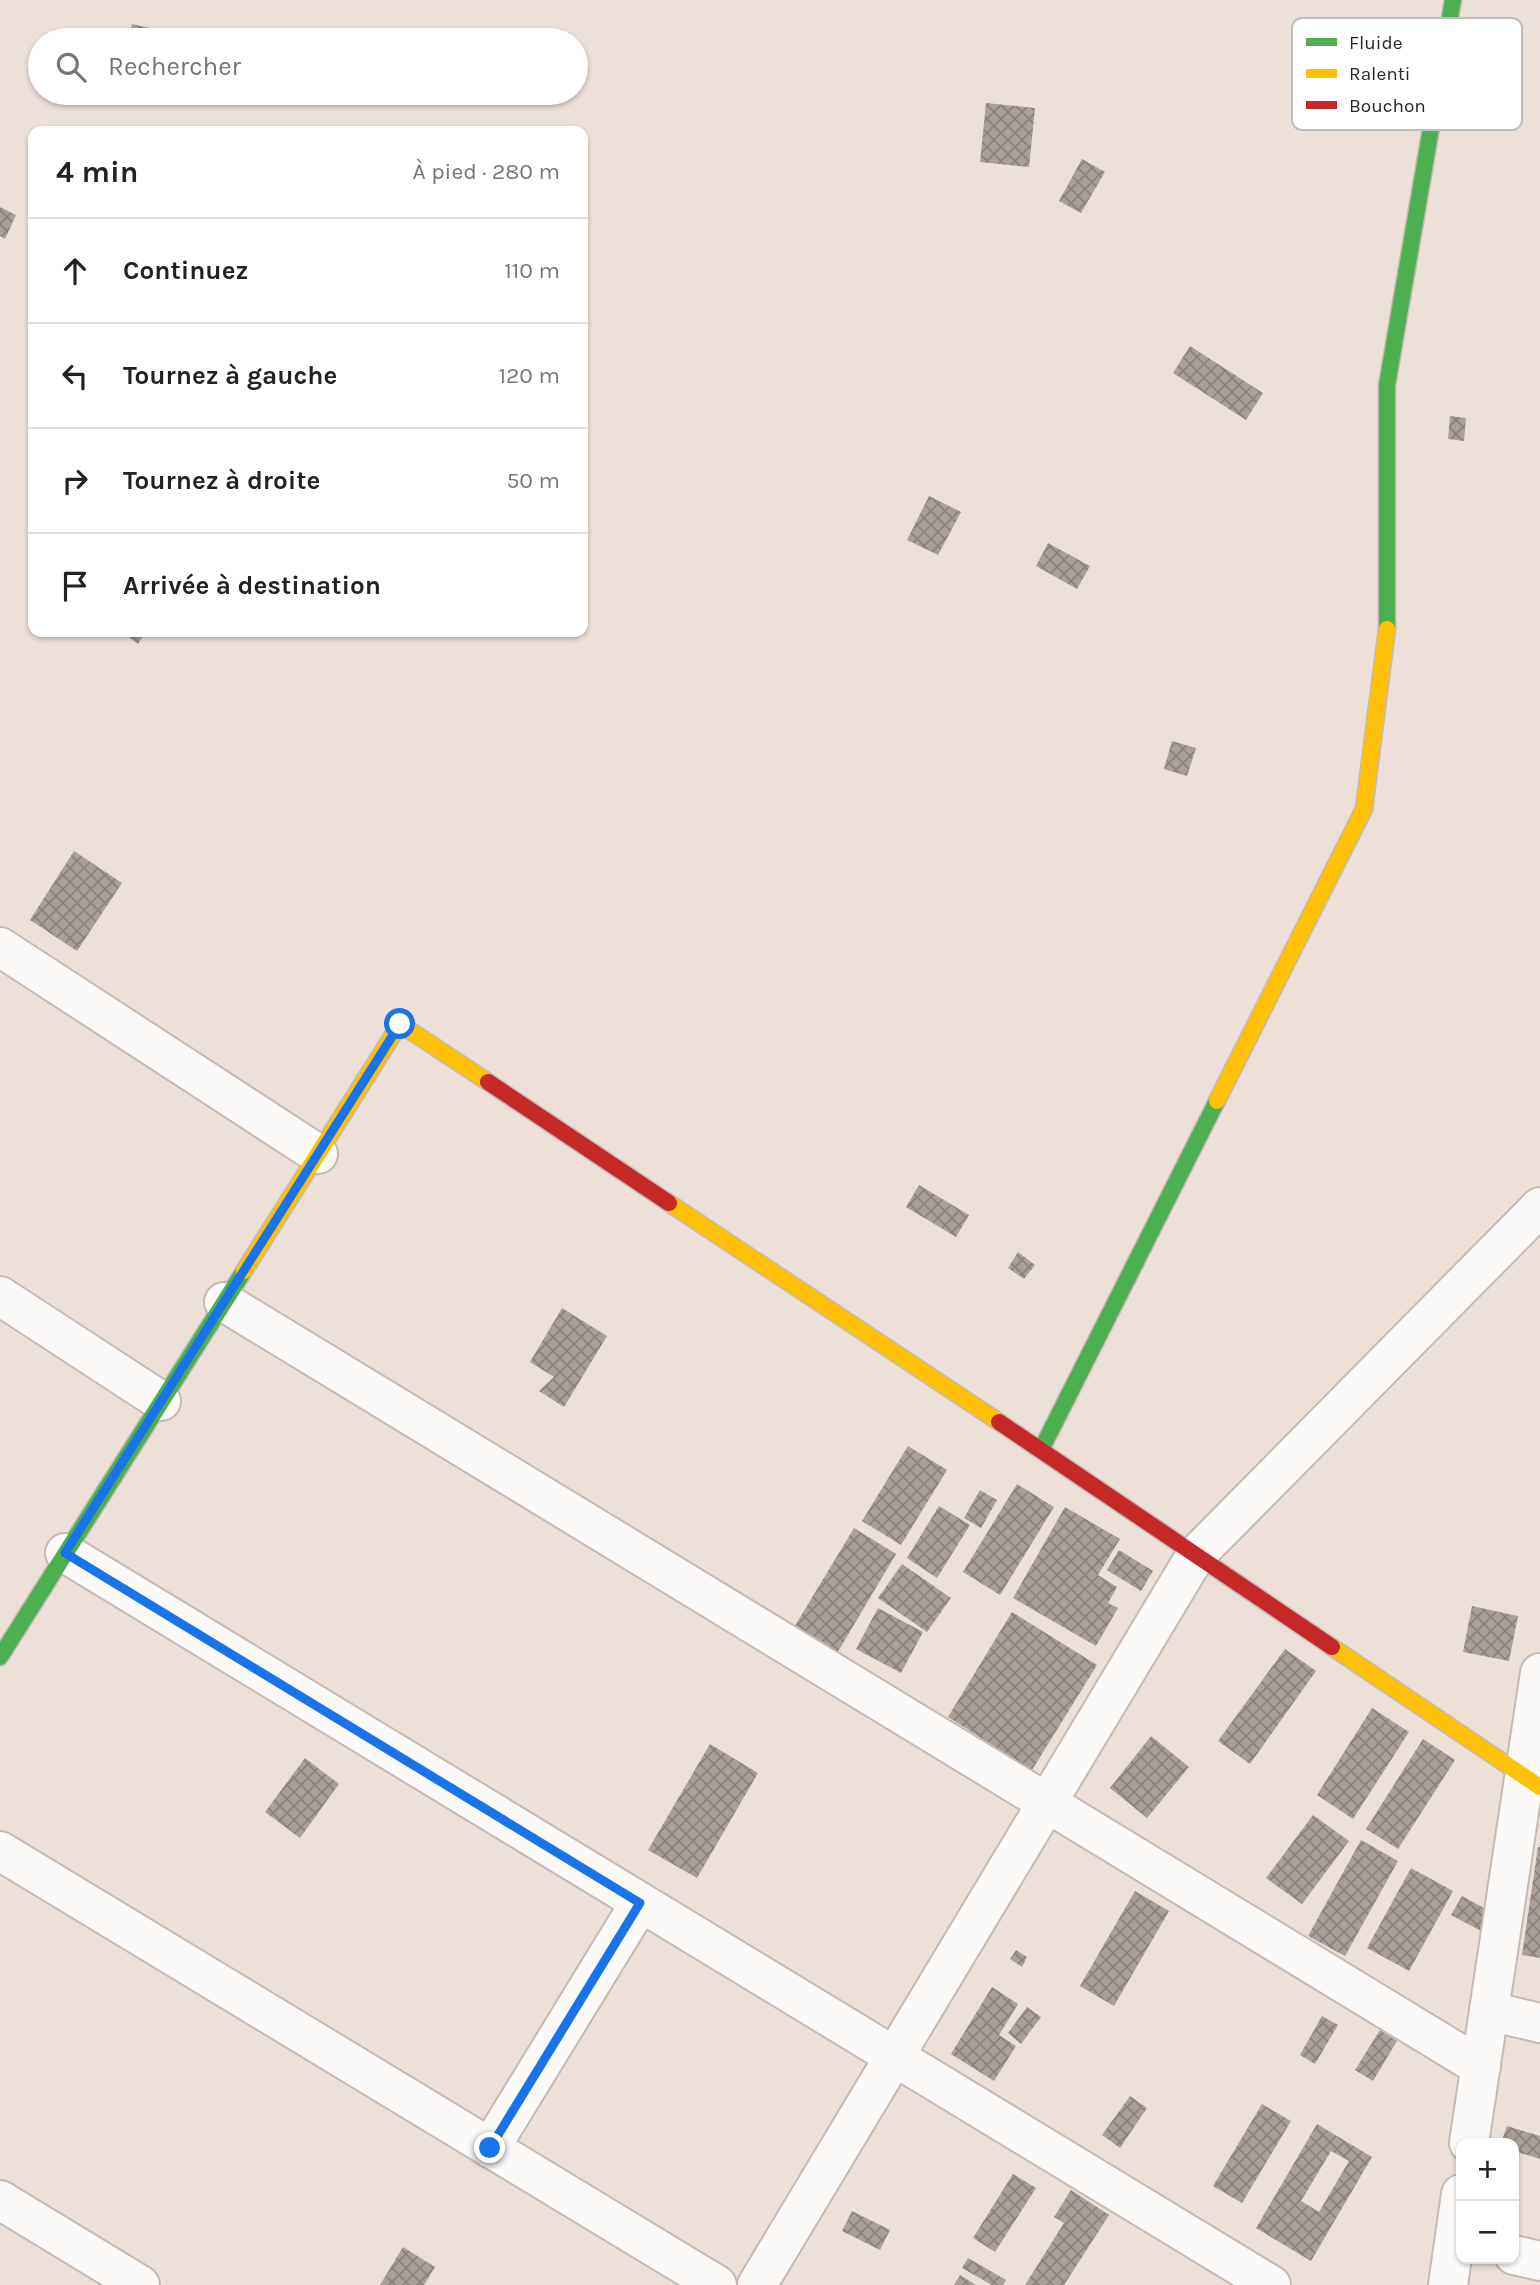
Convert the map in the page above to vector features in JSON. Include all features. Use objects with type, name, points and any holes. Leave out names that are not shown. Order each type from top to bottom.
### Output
[{"type":"street","points":[[1450,18],[1453,0]]},
{"type":"street","points":[[1041,1450],[1364,809],[1387,628],[1387,385],[1431,130]]},
{"type":"street","points":[[0,947],[318,1154]]},
{"type":"street","points":[[1,1653],[400,1024],[1041,1450],[1532,1782]]},
{"type":"street","points":[[757,2285],[1196,1555],[1540,1207]]},
{"type":"street","points":[[0,1296],[161,1401]]},
{"type":"street","points":[[224,1302],[1481,2067]]},
{"type":"street","points":[[65,1553],[1271,2285]]},
{"type":"street","points":[[1470,2138],[1489,2011],[1532,1782],[1540,1673]]},
{"type":"street","points":[[0,1851],[717,2285]]},
{"type":"street","points":[[490,2148],[640,1903]]},
{"type":"street","points":[[1489,2011],[1540,2023]]},
{"type":"street","points":[[0,2200],[140,2285]]},
{"type":"street","points":[[1448,2285],[1456,2250]]},
{"type":"street","points":[[1519,2256],[1540,2261]]},
{"type":"building","points":[[132,24],[150,28],[131,28]]},
{"type":"building","points":[[986,103],[1035,108],[1029,167],[980,162]]},
{"type":"building","points":[[1082,159],[1105,172],[1081,213],[1059,201]]},
{"type":"building","points":[[0,207],[16,215],[5,239],[0,236]]},
{"type":"building","points":[[1190,346],[1263,393],[1246,420],[1173,373]]},
{"type":"building","points":[[1450,416],[1466,418],[1464,441],[1448,439]]},
{"type":"building","points":[[929,496],[961,512],[938,555],[907,540]]},
{"type":"building","points":[[1048,543],[1090,566],[1077,589],[1036,566]]},
{"type":"building","points":[[129,637],[143,637],[138,644]]},
{"type":"building","points":[[1172,741],[1196,748],[1187,776],[1164,769]]},
{"type":"building","points":[[74,851],[122,883],[77,951],[30,920]]},
{"type":"building","points":[[919,1185],[969,1215],[956,1237],[906,1207]]},
{"type":"building","points":[[1018,1252],[1035,1265],[1024,1279],[1008,1268]]},
{"type":"building","points":[[562,1308],[607,1336],[564,1407],[539,1391],[554,1377],[530,1362]]},
{"type":"building","points":[[908,1446],[947,1470],[901,1545],[862,1521]]},
{"type":"building","points":[[1017,1484],[1054,1507],[1000,1595],[963,1572]]},
{"type":"building","points":[[980,1490],[997,1500],[981,1528],[964,1518]]},
{"type":"building","points":[[939,1506],[970,1525],[937,1578],[907,1558]]},
{"type":"building","points":[[1065,1507],[1120,1539],[1098,1575],[1117,1587],[1108,1603],[1118,1608],[1096,1646],[1013,1598]]},
{"type":"building","points":[[854,1528],[896,1554],[836,1655],[793,1629]]},
{"type":"building","points":[[1119,1550],[1153,1571],[1141,1591],[1107,1570]]},
{"type":"building","points":[[902,1564],[951,1598],[927,1632],[878,1598]]},
{"type":"building","points":[[1472,1606],[1518,1616],[1509,1661],[1463,1652]]},
{"type":"building","points":[[878,1608],[923,1632],[901,1673],[856,1649]]},
{"type":"building","points":[[1012,1612],[1097,1665],[1032,1770],[948,1717]]},
{"type":"building","points":[[1285,1649],[1316,1671],[1250,1764],[1218,1741]]},
{"type":"building","points":[[1372,1708],[1409,1732],[1353,1819],[1317,1795]]},
{"type":"building","points":[[1151,1736],[1189,1767],[1147,1818],[1110,1788]]},
{"type":"building","points":[[1423,1739],[1455,1760],[1398,1849],[1366,1829]]},
{"type":"building","points":[[710,1744],[758,1773],[697,1878],[648,1850]]},
{"type":"building","points":[[305,1758],[339,1784],[300,1838],[265,1812]]},
{"type":"building","points":[[1313,1815],[1349,1841],[1302,1904],[1266,1878]]},
{"type":"building","points":[[1361,1840],[1398,1861],[1345,1956],[1308,1936]]},
{"type":"building","points":[[1540,1847],[1540,1958],[1522,1955]]},
{"type":"building","points":[[1411,1868],[1453,1891],[1409,1971],[1367,1948]]},
{"type":"building","points":[[1135,1891],[1169,1911],[1114,2006],[1080,1986]]},
{"type":"building","points":[[1462,1896],[1493,1913],[1483,1932],[1451,1915]]},
{"type":"building","points":[[1016,1950],[1027,1957],[1022,1967],[1010,1959]]},
{"type":"building","points":[[992,1987],[1018,2004],[999,2035],[1016,2046],[994,2081],[951,2054]]},
{"type":"building","points":[[1027,2007],[1041,2017],[1021,2044],[1008,2033]]},
{"type":"building","points":[[1322,2016],[1338,2025],[1315,2064],[1300,2055]]},
{"type":"building","points":[[1380,2030],[1397,2041],[1373,2081],[1355,2070]]},
{"type":"building","points":[[1130,2096],[1147,2108],[1120,2148],[1102,2135]]},
{"type":"building","points":[[1262,2104],[1291,2121],[1242,2203],[1213,2186]]},
{"type":"building","points":[[1317,2124],[1372,2157],[1311,2261],[1256,2228]],"holes":[[[1331,2151],[1349,2161],[1319,2212],[1301,2201]]]},
{"type":"building","points":[[1507,2126],[1540,2136],[1540,2159],[1519,2153],[1519,2138],[1503,2138]]},
{"type":"building","points":[[1013,2174],[1036,2188],[995,2252],[973,2238]]},
{"type":"building","points":[[1071,2190],[1109,2215],[1064,2285],[1025,2285],[1064,2223],[1054,2217]]},
{"type":"building","points":[[852,2211],[890,2230],[880,2250],[842,2231]]},
{"type":"building","points":[[403,2247],[435,2267],[424,2285],[380,2285]]},
{"type":"building","points":[[968,2258],[1006,2280],[1003,2285],[992,2285],[962,2268]]},
{"type":"building","points":[[960,2275],[976,2285],[954,2285]]},
{"type":"traffic: fast","points":[[1450,18],[1453,0]]},
{"type":"traffic: fast","points":[[1387,629],[1387,385],[1431,130]]},
{"type":"traffic: fast","points":[[1041,1450],[1217,1101]]},
{"type":"traffic: fast","points":[[0,1657],[244,1271]]},
{"type":"traffic: slow","points":[[1217,1101],[1364,809],[1387,629]]},
{"type":"traffic: slow","points":[[244,1271],[400,1024],[488,1082]]},
{"type":"traffic: slow","points":[[669,1203],[999,1422]]},
{"type":"traffic: slow","points":[[1332,1647],[1540,1787]]},
{"type":"traffic: jam","points":[[488,1082],[669,1203]]},
{"type":"traffic: jam","points":[[999,1422],[1332,1647]]},
{"type":"route","points":[[400,1024],[65,1553],[640,1903],[490,2148]]}]
